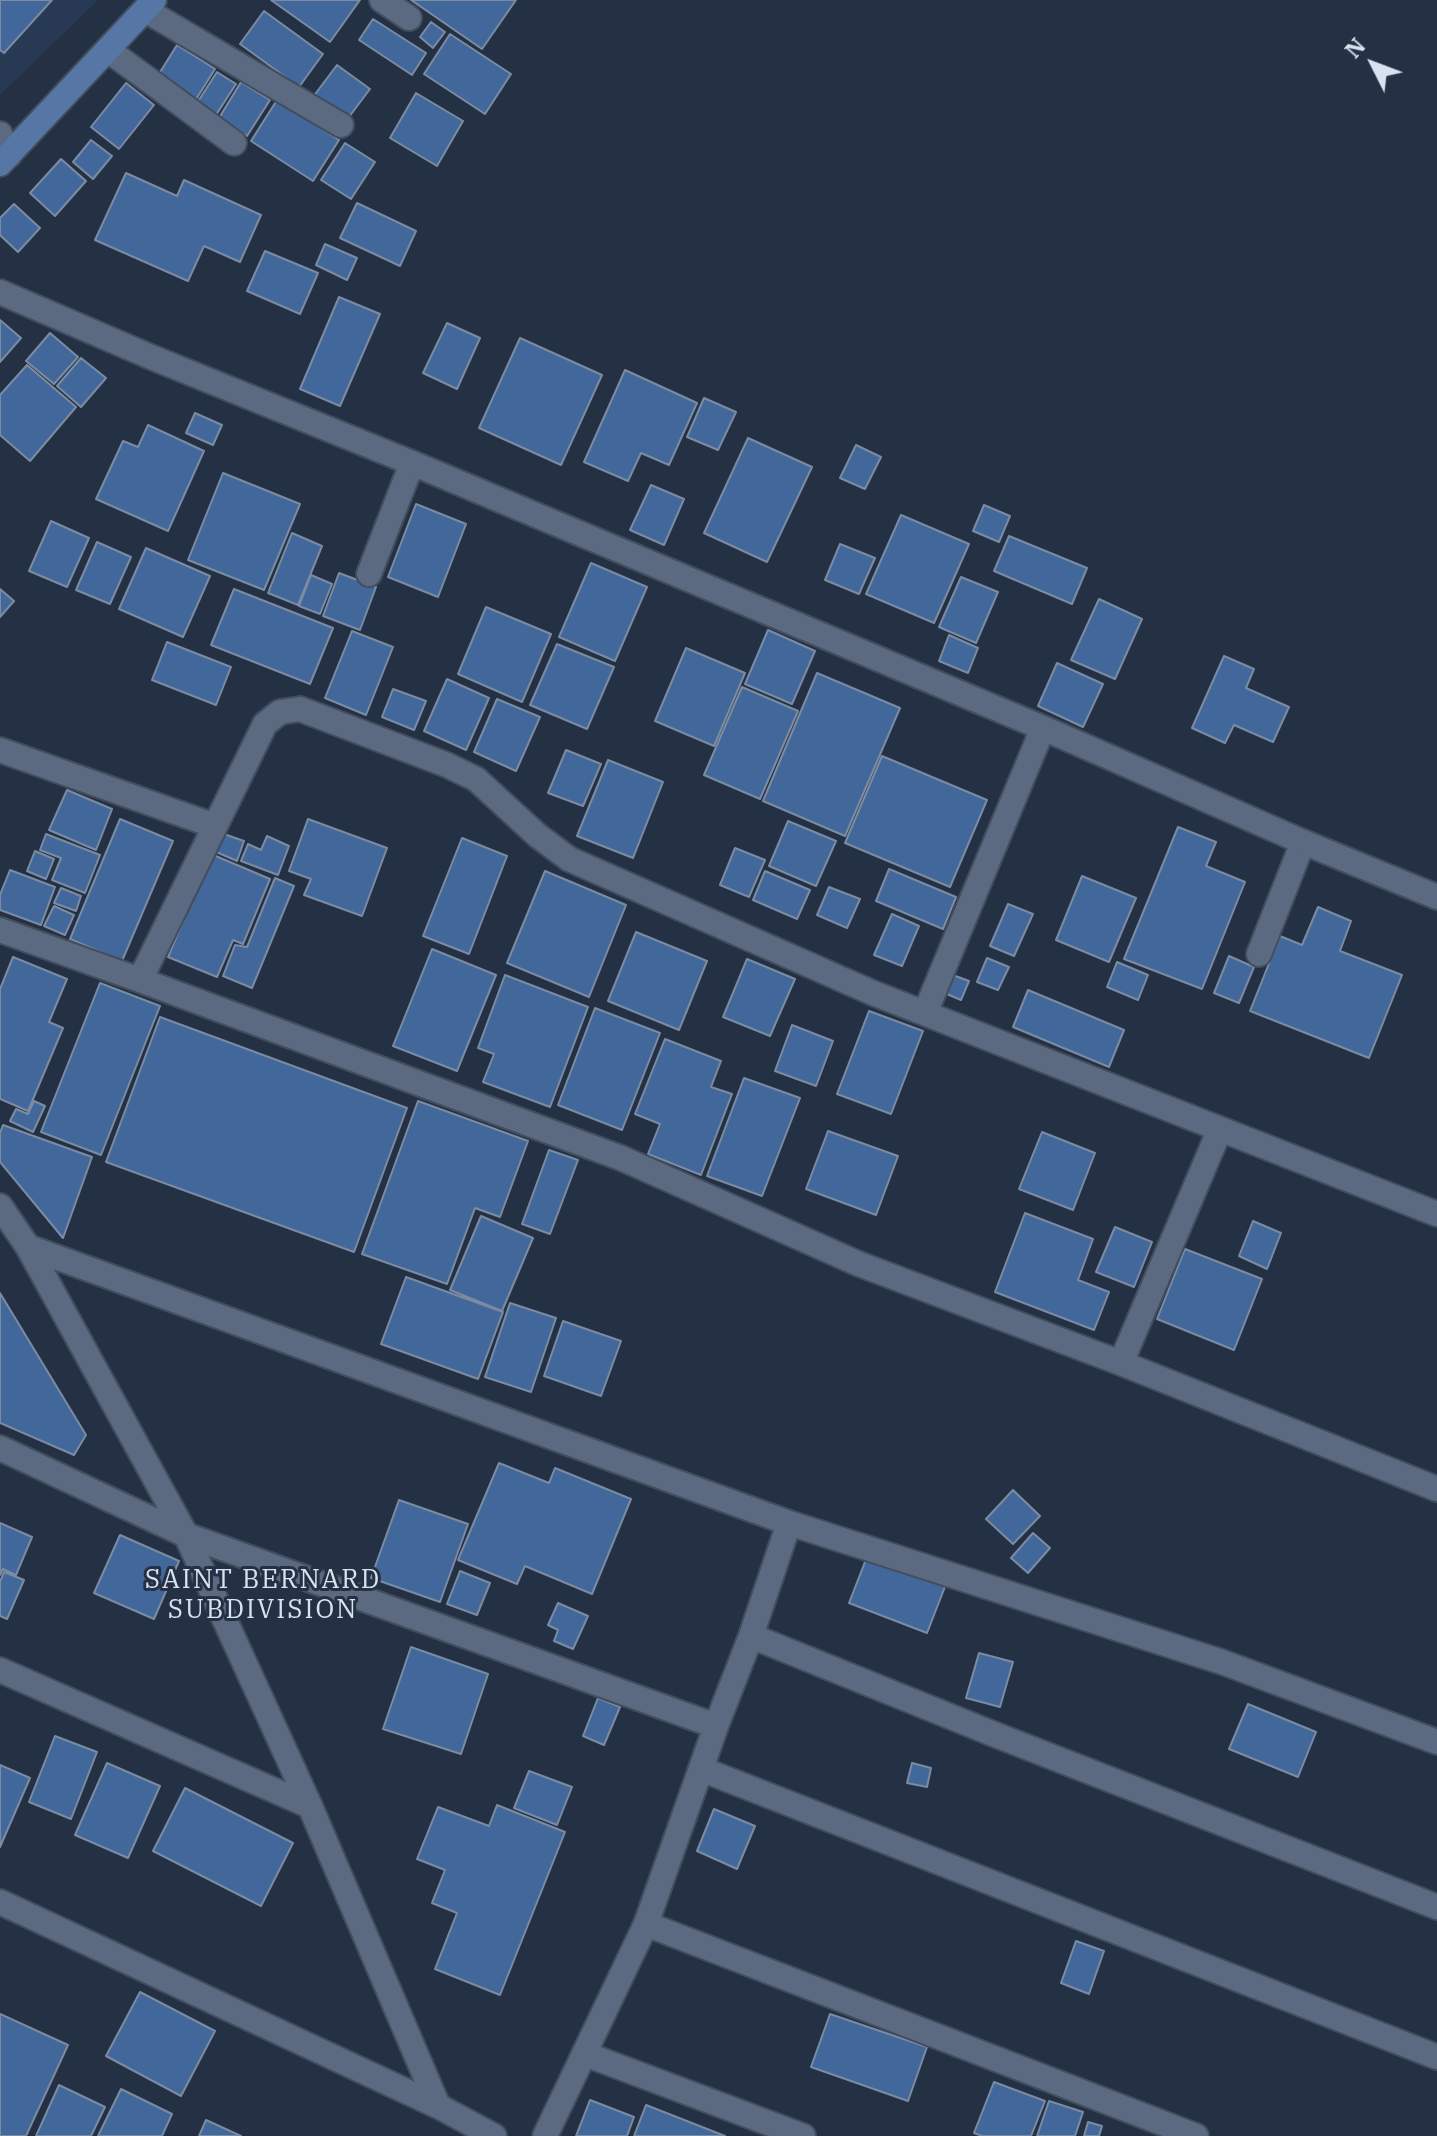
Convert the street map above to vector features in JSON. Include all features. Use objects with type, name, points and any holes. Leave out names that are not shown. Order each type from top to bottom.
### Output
[{"type":"main road","points":[[3,151],[150,5]]},
{"type":"street","points":[[382,0],[409,18]]},
{"type":"street","points":[[150,5],[341,125]]},
{"type":"street","points":[[108,50],[234,143]]},
{"type":"street","points":[[0,292],[1043,728],[1437,897]]},
{"type":"street","points":[[369,574],[412,463]]},
{"type":"street","points":[[140,980],[265,724],[280,712],[300,709],[476,779],[537,835],[569,859],[925,1013],[1437,1214]]},
{"type":"street","points":[[925,1013],[1043,728]]},
{"type":"street","points":[[0,750],[215,826]]},
{"type":"street","points":[[1259,954],[1303,842]]},
{"type":"street","points":[[0,930],[621,1158],[859,1264],[1121,1363],[1437,1489]]},
{"type":"street","points":[[1121,1363],[1220,1129]]},
{"type":"street","points":[[0,1206],[28,1247],[186,1535],[310,1806],[438,2106]]},
{"type":"street","points":[[28,1247],[789,1523],[1222,1662],[1437,1742]]},
{"type":"street","points":[[0,1448],[186,1535],[716,1726]]},
{"type":"street","points":[[545,2136],[646,1924],[789,1523]]},
{"type":"street","points":[[751,1636],[1437,1907]]},
{"type":"street","points":[[0,1670],[310,1806]]},
{"type":"street","points":[[701,1769],[1437,2057]]},
{"type":"street","points":[[0,1902],[438,2106],[494,2136]]},
{"type":"street","points":[[646,1924],[1196,2136]]},
{"type":"street","points":[[585,2054],[803,2136]]},
{"type":"shaded area","points":[[0,0],[98,0],[0,95]]},
{"type":"building","points":[[0,0],[52,0],[4,53],[0,50]]},
{"type":"building","points":[[271,0],[360,0],[330,42]]},
{"type":"building","points":[[411,0],[516,0],[482,49]]},
{"type":"building","points":[[264,11],[323,54],[299,87],[240,44]]},
{"type":"building","points":[[373,19],[426,53],[412,75],[359,40]]},
{"type":"building","points":[[431,22],[445,32],[433,48],[420,37]]},
{"type":"building","points":[[450,34],[511,74],[485,114],[424,74]]},
{"type":"building","points":[[177,45],[215,69],[195,101],[157,77]]},
{"type":"building","points":[[337,65],[370,89],[346,121],[313,97]]},
{"type":"building","points":[[217,72],[236,84],[216,115],[197,103]]},
{"type":"building","points":[[241,82],[270,100],[247,136],[219,118]]},
{"type":"building","points":[[126,83],[154,105],[119,149],[91,127]]},
{"type":"building","points":[[416,93],[463,121],[437,166],[390,138]]},
{"type":"building","points":[[277,100],[339,140],[313,181],[251,141]]},
{"type":"building","points":[[91,140],[112,156],[93,179],[73,162]]},
{"type":"building","points":[[345,143],[375,162],[351,199],[321,180]]},
{"type":"building","points":[[61,159],[86,181],[55,216],[30,193]]},
{"type":"building","points":[[126,173],[177,196],[184,180],[261,215],[240,262],[204,246],[188,281],[95,240]]},
{"type":"building","points":[[357,203],[416,231],[400,266],[340,238]]},
{"type":"building","points":[[14,204],[40,228],[18,252],[0,235],[0,218]]},
{"type":"building","points":[[325,244],[357,258],[347,280],[316,265]]},
{"type":"building","points":[[265,251],[318,273],[300,314],[247,291]]},
{"type":"building","points":[[339,297],[380,314],[340,406],[300,389]]},
{"type":"building","points":[[0,320],[21,338],[0,362]]},
{"type":"building","points":[[447,323],[480,338],[457,389],[423,373]]},
{"type":"building","points":[[50,333],[78,357],[54,384],[26,361]]},
{"type":"building","points":[[520,338],[602,375],[561,465],[479,428]]},
{"type":"building","points":[[81,358],[106,378],[81,407],[57,386]]},
{"type":"building","points":[[27,365],[76,407],[30,461],[0,435],[0,395]]},
{"type":"building","points":[[625,370],[697,403],[669,465],[641,453],[628,481],[584,462]]},
{"type":"building","points":[[704,398],[736,412],[718,450],[687,437]]},
{"type":"building","points":[[195,413],[222,425],[213,445],[186,433]]},
{"type":"building","points":[[148,425],[204,451],[168,531],[96,499],[123,441],[138,447]]},
{"type":"building","points":[[748,438],[812,467],[767,562],[704,533]]},
{"type":"building","points":[[856,445],[881,457],[865,489],[840,478]]},
{"type":"building","points":[[223,473],[300,504],[264,590],[188,560]]},
{"type":"building","points":[[651,485],[684,499],[664,545],[630,530]]},
{"type":"building","points":[[416,504],[466,524],[438,597],[388,577]]},
{"type":"building","points":[[984,505],[1010,516],[999,542],[973,531]]},
{"type":"building","points":[[901,515],[969,544],[934,623],[866,594]]},
{"type":"building","points":[[51,521],[89,538],[67,587],[29,571]]},
{"type":"building","points":[[292,533],[322,546],[298,605],[268,593]]},
{"type":"building","points":[[1009,536],[1087,568],[1072,604],[994,571]]},
{"type":"building","points":[[97,542],[131,557],[110,604],[76,590]]},
{"type":"building","points":[[840,544],[875,558],[859,594],[825,580]]},
{"type":"building","points":[[146,548],[210,576],[183,637],[119,609]]},
{"type":"building","points":[[591,563],[647,587],[615,661],[559,637]]},
{"type":"building","points":[[339,573],[376,587],[360,630],[323,616]]},
{"type":"building","points":[[311,575],[332,584],[320,614],[299,606]]},
{"type":"building","points":[[961,577],[998,592],[976,643],[939,627]]},
{"type":"building","points":[[0,589],[14,601],[0,617]]},
{"type":"building","points":[[234,589],[333,628],[310,684],[211,645]]},
{"type":"building","points":[[1099,599],[1142,619],[1115,679],[1071,660]]},
{"type":"building","points":[[486,607],[551,634],[522,702],[458,674]]},
{"type":"building","points":[[768,630],[815,651],[792,704],[745,684]]},
{"type":"building","points":[[352,631],[393,647],[366,715],[325,698]]},
{"type":"building","points":[[949,635],[978,648],[968,673],[939,661]]},
{"type":"building","points":[[167,642],[231,667],[216,705],[152,680]]},
{"type":"building","points":[[557,644],[614,667],[587,729],[530,705]]},
{"type":"building","points":[[686,648],[745,673],[714,746],[655,721]]},
{"type":"building","points":[[1224,656],[1254,669],[1246,688],[1289,707],[1273,742],[1234,725],[1225,743],[1192,728]]},
{"type":"building","points":[[1057,663],[1103,684],[1083,727],[1038,706]]},
{"type":"building","points":[[817,673],[900,708],[845,836],[763,801]]},
{"type":"building","points":[[447,679],[489,698],[466,750],[424,731]]},
{"type":"building","points":[[742,687],[798,711],[760,799],[704,775]]},
{"type":"building","points":[[393,689],[426,701],[414,730],[382,717]]},
{"type":"building","points":[[497,699],[540,717],[516,771],[474,752]]},
{"type":"building","points":[[566,750],[601,764],[583,806],[548,793]]},
{"type":"building","points":[[882,756],[987,800],[950,887],[845,843]]},
{"type":"building","points":[[608,760],[663,782],[633,858],[577,836]]},
{"type":"building","points":[[67,790],[112,809],[96,850],[49,830]]},
{"type":"building","points":[[120,819],[173,841],[122,961],[70,939]]},
{"type":"building","points":[[308,819],[387,848],[362,916],[304,895],[311,879],[289,871]]},
{"type":"building","points":[[788,821],[836,841],[816,886],[769,866]]},
{"type":"building","points":[[1178,827],[1216,842],[1206,866],[1245,882],[1202,989],[1124,959]]},
{"type":"building","points":[[221,833],[244,841],[237,861],[214,851]]},
{"type":"building","points":[[46,834],[100,855],[85,893],[52,880],[61,858],[40,850]]},
{"type":"building","points":[[267,836],[289,846],[278,875],[241,861],[248,844],[261,850]]},
{"type":"building","points":[[462,838],[507,856],[469,954],[423,936]]},
{"type":"building","points":[[735,848],[765,860],[749,897],[720,885]]},
{"type":"building","points":[[35,851],[54,859],[46,879],[27,871]]},
{"type":"building","points":[[211,854],[270,879],[243,944],[233,940],[217,977],[168,957]]},
{"type":"building","points":[[889,869],[956,897],[943,929],[876,901]]},
{"type":"building","points":[[10,870],[55,887],[41,925],[0,910],[0,895]]},
{"type":"building","points":[[545,871],[626,905],[589,997],[507,963]]},
{"type":"building","points":[[765,871],[810,890],[797,919],[753,900]]},
{"type":"building","points":[[1082,876],[1136,898],[1109,962],[1056,940]]},
{"type":"building","points":[[275,878],[294,886],[252,988],[223,976],[235,945],[247,947]]},
{"type":"building","points":[[829,887],[860,899],[847,928],[817,915]]},
{"type":"building","points":[[61,888],[81,896],[76,911],[54,903]]},
{"type":"building","points":[[1008,904],[1033,914],[1014,956],[990,946]]},
{"type":"building","points":[[54,906],[74,915],[65,935],[44,926]]},
{"type":"building","points":[[1318,907],[1351,921],[1340,951],[1402,975],[1369,1058],[1250,1011],[1280,936],[1302,945]]},
{"type":"building","points":[[892,914],[919,926],[902,966],[874,955]]},
{"type":"building","points":[[636,932],[707,961],[679,1030],[608,1001]]},
{"type":"building","points":[[432,949],[496,975],[457,1071],[393,1046]]},
{"type":"building","points":[[1229,956],[1254,967],[1239,1003],[1214,993]]},
{"type":"building","points":[[13,957],[67,979],[49,1022],[63,1028],[28,1111],[0,1099],[0,989]]},
{"type":"building","points":[[987,958],[1009,967],[998,990],[977,982]]},
{"type":"building","points":[[747,959],[795,979],[770,1036],[723,1017]]},
{"type":"building","points":[[1117,962],[1148,975],[1138,1000],[1107,987]]},
{"type":"building","points":[[950,974],[969,981],[961,1000],[942,992]]},
{"type":"building","points":[[505,975],[588,1007],[550,1107],[483,1082],[494,1054],[478,1048]]},
{"type":"building","points":[[100,983],[160,1006],[101,1155],[41,1132]]},
{"type":"building","points":[[1028,990],[1124,1030],[1109,1067],[1013,1027]]},
{"type":"building","points":[[595,1008],[660,1033],[622,1130],[558,1105]]},
{"type":"building","points":[[869,1011],[923,1031],[891,1114],[837,1094]]},
{"type":"building","points":[[160,1017],[407,1108],[354,1252],[106,1162]]},
{"type":"building","points":[[792,1025],[833,1041],[816,1086],[775,1071]]},
{"type":"building","points":[[665,1039],[721,1061],[711,1087],[732,1094],[701,1175],[648,1154],[660,1124],[635,1114]]},
{"type":"building","points":[[744,1078],[800,1098],[762,1196],[707,1176]]},
{"type":"building","points":[[34,1101],[45,1106],[33,1132],[10,1121],[16,1109],[28,1114]]},
{"type":"building","points":[[418,1101],[528,1141],[500,1217],[475,1208],[447,1284],[362,1254]]},
{"type":"building","points":[[3,1125],[92,1157],[63,1238],[0,1162]]},
{"type":"building","points":[[828,1131],[898,1156],[876,1215],[806,1189]]},
{"type":"building","points":[[1042,1132],[1095,1153],[1073,1210],[1019,1189]]},
{"type":"building","points":[[549,1150],[578,1160],[550,1234],[522,1224]]},
{"type":"building","points":[[1025,1213],[1093,1239],[1078,1280],[1109,1292],[1094,1330],[995,1292]]},
{"type":"building","points":[[481,1216],[533,1238],[502,1311],[450,1290]]},
{"type":"building","points":[[1253,1221],[1281,1233],[1267,1269],[1239,1256]]},
{"type":"building","points":[[1115,1227],[1152,1242],[1134,1287],[1096,1272]]},
{"type":"building","points":[[1185,1249],[1262,1279],[1234,1350],[1157,1319]]},
{"type":"building","points":[[406,1277],[503,1312],[478,1379],[381,1344]]},
{"type":"building","points":[[0,1293],[86,1435],[74,1455],[0,1423]]},
{"type":"building","points":[[510,1303],[556,1318],[531,1392],[485,1377]]},
{"type":"building","points":[[563,1321],[621,1341],[601,1396],[544,1376]]},
{"type":"building","points":[[499,1463],[549,1483],[555,1468],[631,1499],[592,1594],[525,1566],[517,1584],[458,1560]]},
{"type":"building","points":[[1013,1490],[1040,1516],[1013,1544],[986,1519]]},
{"type":"building","points":[[399,1500],[468,1524],[440,1602],[371,1578]]},
{"type":"building","points":[[0,1523],[32,1537],[16,1575],[3,1569],[0,1575]]},
{"type":"building","points":[[1033,1533],[1050,1548],[1028,1573],[1011,1558]]},
{"type":"building","points":[[120,1535],[179,1561],[154,1619],[94,1593]]},
{"type":"building","points":[[870,1549],[948,1579],[927,1633],[849,1603]]},
{"type":"building","points":[[460,1571],[490,1583],[477,1615],[447,1604]]},
{"type":"building","points":[[4,1572],[24,1580],[7,1619],[0,1616],[0,1582]]},
{"type":"building","points":[[558,1603],[588,1616],[573,1649],[554,1641],[558,1630],[548,1625]]},
{"type":"building","points":[[411,1647],[488,1674],[461,1754],[383,1729]]},
{"type":"building","points":[[979,1653],[1013,1662],[1000,1707],[966,1698]]},
{"type":"building","points":[[598,1698],[620,1707],[604,1745],[583,1736]]},
{"type":"building","points":[[1248,1704],[1316,1732],[1298,1777],[1229,1749]]},
{"type":"building","points":[[55,1736],[97,1752],[71,1819],[29,1802]]},
{"type":"building","points":[[107,1763],[160,1786],[128,1858],[75,1835]]},
{"type":"building","points":[[912,1763],[931,1768],[927,1787],[907,1783]]},
{"type":"building","points":[[0,1765],[30,1778],[0,1847]]},
{"type":"building","points":[[529,1771],[572,1787],[557,1825],[514,1808]]},
{"type":"building","points":[[185,1788],[293,1843],[261,1906],[153,1851]]},
{"type":"building","points":[[497,1805],[565,1832],[500,1995],[435,1969],[457,1913],[432,1903],[445,1870],[417,1859],[438,1807],[489,1826]]},
{"type":"building","points":[[714,1809],[755,1826],[737,1869],[697,1851]]},
{"type":"building","points":[[1076,1941],[1104,1951],[1089,1994],[1061,1983]]},
{"type":"building","points":[[140,1992],[215,2031],[181,2096],[106,2056]]},
{"type":"building","points":[[0,2014],[68,2045],[26,2136],[0,2136]]},
{"type":"building","points":[[830,2014],[927,2047],[908,2101],[811,2067]]},
{"type":"building","points":[[994,2082],[1045,2101],[1031,2136],[982,2136],[974,2133]]},
{"type":"building","points":[[59,2085],[105,2107],[91,2136],[36,2136]]},
{"type":"building","points":[[121,2089],[172,2114],[162,2136],[98,2136]]},
{"type":"building","points":[[590,2100],[634,2117],[627,2136],[576,2136]]},
{"type":"building","points":[[1049,2101],[1083,2112],[1075,2136],[1037,2136]]},
{"type":"building","points":[[646,2105],[725,2136],[634,2136]]},
{"type":"building","points":[[206,2120],[241,2136],[199,2136]]},
{"type":"building","points":[[1088,2122],[1102,2126],[1099,2136],[1084,2136]]},
{"type":"district","name":"SAINT BERNARD SUBDIVISION","points":[[263,1595]]}]
